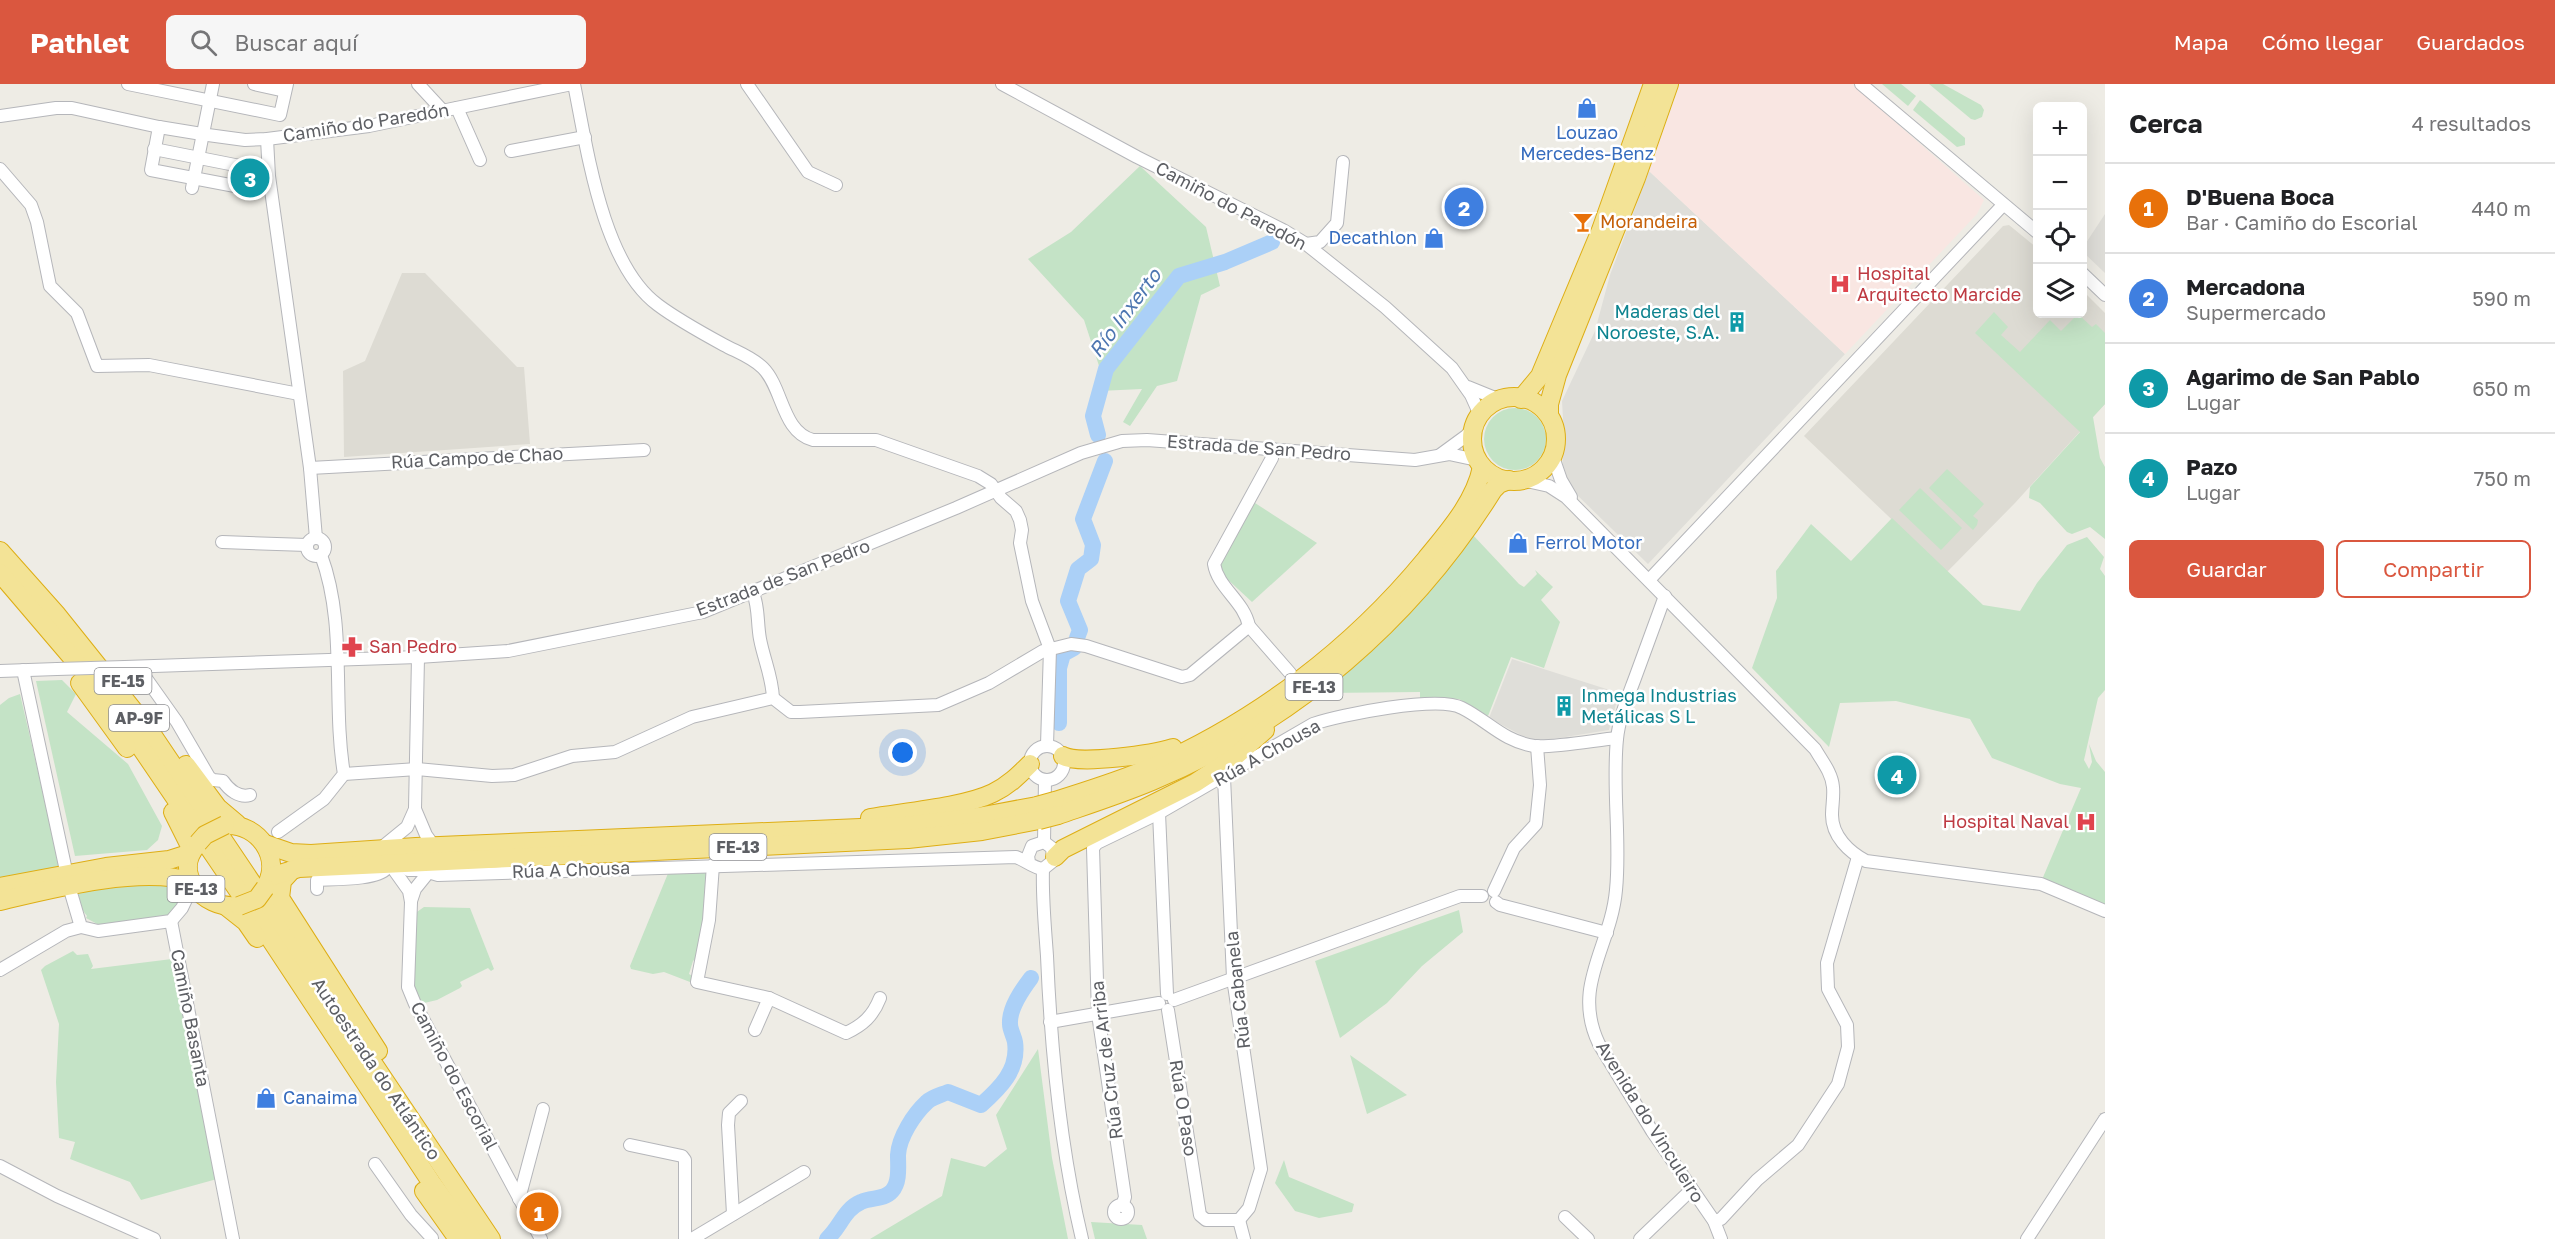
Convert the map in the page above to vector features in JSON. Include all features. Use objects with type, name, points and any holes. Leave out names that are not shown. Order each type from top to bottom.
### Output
[{"type":"highway","points":[[1521,399],[1540,376],[1545,365],[1601,230],[1653,84]]},
{"type":"highway","points":[[1553,457],[1556,434],[1549,415],[1549,404],[1557,375],[1636,178],[1669,84]]},
{"type":"highway","points":[[1477,421],[1491,404],[1500,400],[1521,399],[1533,402],[1549,415]]},
{"type":"highway","name":"FE-13","points":[[1057,808],[1150,768],[1244,719],[1271,702],[1362,628],[1401,589],[1473,495],[1480,464],[1472,438],[1477,421]]},
{"type":"highway","name":"FE-13","points":[[430,859],[908,838],[982,831],[1154,781],[1203,758],[1286,708],[1329,677],[1372,640],[1450,551],[1499,484],[1540,472],[1553,457]]},
{"type":"highway","points":[[1480,464],[1492,475],[1516,480]]},
{"type":"highway","name":"FE-15","points":[[0,544],[98,649],[231,825]]},
{"type":"highway","name":"AP-9F","points":[[0,551],[57,615],[149,730],[258,895]]},
{"type":"highway","name":"AP-9F","points":[[0,573],[110,702],[258,895]]},
{"type":"highway","name":"FE-15","points":[[0,579],[103,714],[176,816],[194,849]]},
{"type":"highway","points":[[1050,855],[1195,783],[1232,759],[1268,728],[1286,708]]},
{"type":"highway","points":[[1063,756],[1077,760],[1156,753],[1177,747],[1213,728],[1244,719]]},
{"type":"highway","points":[[781,831],[968,801],[993,793],[1015,779],[1030,764]]},
{"type":"highway","name":"FE-13","points":[[194,849],[190,873],[196,888],[218,906],[258,895],[292,870],[385,868],[430,859],[781,831],[906,826],[978,817],[1038,813]]},
{"type":"highway","points":[[160,861],[174,847],[180,825]]},
{"type":"highway","points":[[0,887],[96,869],[160,861],[194,849],[206,835],[231,825]]},
{"type":"highway","name":"FE-13","points":[[231,825],[271,838],[291,854],[385,868]]},
{"type":"highway","points":[[271,838],[269,855],[258,895],[246,922],[442,1220],[458,1239]]},
{"type":"highway","points":[[0,901],[108,880],[169,876],[196,888]]},
{"type":"highway","points":[[258,895],[502,1239]]},
{"type":"highway","name":"Autoestrada do Atlántico","points":[[258,895],[431,1182],[472,1239]]},
{"type":"highway","name":"Autoestrada do Atlántico","points":[[258,895],[491,1239]]},
{"type":"street","points":[[193,183],[213,84]]},
{"type":"street","points":[[135,85],[280,115],[286,88],[254,84]]},
{"type":"street","points":[[418,84],[443,111]]},
{"type":"street","points":[[573,84],[593,178],[616,252],[635,280],[656,304],[722,344],[754,360],[764,369],[788,416],[804,438],[876,440],[978,476],[991,484],[1001,498],[1016,511],[1022,530],[1020,543],[1032,601],[1050,649],[1047,745]]},
{"type":"street","name":"Camiño do Paredón","points":[[0,116],[72,108],[202,134],[245,140],[267,139],[369,126],[573,84]]},
{"type":"street","points":[[747,84],[808,172],[836,185]]},
{"type":"street","name":"Camiño do Paredón","points":[[1002,84],[1306,244],[1385,307],[1452,368],[1464,384]]},
{"type":"street","points":[[1861,84],[2033,230]]},
{"type":"street","points":[[457,108],[480,160]]},
{"type":"street","points":[[159,127],[151,170],[193,183],[235,186]]},
{"type":"street","points":[[511,152],[585,137]]},
{"type":"street","points":[[267,139],[269,176],[310,468],[312,541]]},
{"type":"street","points":[[154,149],[240,166]]},
{"type":"street","points":[[1306,244],[1320,242],[1337,223],[1343,162]]},
{"type":"street","points":[[0,169],[31,205],[37,222],[50,286],[77,313],[98,366],[149,365],[299,394]]},
{"type":"street","points":[[1649,580],[2003,205]]},
{"type":"street","points":[[2087,278],[2105,295]]},
{"type":"street","points":[[1464,384],[1474,391],[1500,400]]},
{"type":"street","points":[[1440,454],[1466,436],[1477,421],[1472,394],[1464,384]]},
{"type":"street","name":"Estrada de San Pedro","points":[[0,671],[418,657],[519,649],[703,612],[1081,453],[1122,441],[1415,460],[1440,454]]},
{"type":"street","points":[[1273,449],[1272,458],[1214,564],[1216,574],[1237,599],[1247,617],[1249,626],[1290,673]]},
{"type":"street","name":"Rúa Campo de Chao","points":[[310,468],[644,450]]},
{"type":"street","points":[[1440,454],[1480,464]]},
{"type":"street","points":[[1553,457],[1561,480],[1576,506]]},
{"type":"street","points":[[1516,480],[1549,486],[1576,506],[1815,749],[1828,770],[1833,785],[1832,818],[1836,835],[1858,857],[1866,861],[2041,884],[2105,911]]},
{"type":"street","points":[[222,542],[312,541],[325,544],[325,550],[321,555],[328,573],[339,660],[340,750],[344,774]]},
{"type":"street","points":[[753,592],[760,640],[772,679],[773,698],[791,712],[939,705],[989,683],[1050,649],[1071,644],[1086,646],[1182,677],[1199,670],[1249,626]]},
{"type":"street","name":"Avenida do Vinculeiro","points":[[1665,596],[1623,709],[1617,738],[1616,891],[1607,933],[1588,990],[1588,1010],[1593,1030],[1652,1131],[1714,1221],[1721,1239]]},
{"type":"street","points":[[385,868],[398,835],[412,820],[415,809],[418,657]]},
{"type":"street","points":[[132,667],[171,713],[209,777],[223,781],[234,792],[250,795]]},
{"type":"street","points":[[23,670],[65,866]]},
{"type":"street","points":[[271,838],[324,799],[344,774],[417,769],[492,776],[514,775],[572,756],[615,752],[692,717],[773,698]]},
{"type":"street","name":"Rúa A Chousa","points":[[430,859],[713,865],[1016,857],[1029,862],[1034,867],[1050,855],[1095,846],[1224,777],[1313,724],[1328,719],[1383,709],[1436,703],[1460,706],[1509,740],[1537,746],[1617,738]]},
{"type":"street","points":[[1047,745],[1059,750],[1063,756],[1063,770],[1059,776],[1045,780],[1032,772],[1030,764],[1034,751],[1047,745]]},
{"type":"street","points":[[1491,896],[1514,848],[1536,824],[1540,785],[1537,746]]},
{"type":"street","name":"Rúa Cabanela","points":[[1224,777],[1233,978],[1261,1169],[1245,1214],[1239,1220]]},
{"type":"street","points":[[1045,780],[1050,855],[1050,1022],[1056,1087],[1069,1176],[1082,1239]]},
{"type":"street","points":[[411,902],[430,859],[415,809]]},
{"type":"street","name":"Rúa O Paso","points":[[1159,813],[1167,1002],[1198,1207],[1200,1215],[1206,1220],[1239,1220]]},
{"type":"street","points":[[398,835],[414,833],[430,859]]},
{"type":"street","points":[[1029,862],[1028,856],[1032,846],[1050,855]]},
{"type":"street","name":"Rúa Cruz de Arriba","points":[[1095,846],[1098,1014],[1125,1197],[1122,1206]]},
{"type":"street","points":[[1714,1221],[1721,1219],[1757,1180],[1798,1145],[1838,1084],[1848,1047],[1847,1025],[1828,989],[1827,963],[1858,857]]},
{"type":"street","points":[[317,889],[317,879],[385,868],[415,882],[430,859]]},
{"type":"street","points":[[713,865],[709,920],[697,982],[769,998],[846,1033],[860,1027],[875,1011],[880,998]]},
{"type":"street","points":[[385,868],[409,891],[411,902]]},
{"type":"street","points":[[0,970],[66,931],[81,927],[98,931],[171,921],[196,888]]},
{"type":"street","points":[[71,893],[81,927]]},
{"type":"street","points":[[1050,1022],[1167,1002],[1460,896],[1491,896],[1607,933]]},
{"type":"street","name":"Camiño do Escorial","points":[[411,902],[408,987],[541,1239]]},
{"type":"street","name":"Camiño Basanta","points":[[171,921],[233,1239]]},
{"type":"street","points":[[755,1030],[769,998]]},
{"type":"street","points":[[733,1214],[729,1113],[741,1101]]},
{"type":"street","points":[[519,1199],[543,1109]]},
{"type":"street","points":[[2026,1239],[2105,1119]]},
{"type":"street","points":[[630,1145],[682,1156],[685,1160],[685,1239]]},
{"type":"street","points":[[375,1164],[430,1239]]},
{"type":"street","points":[[0,1166],[57,1196],[154,1239]]},
{"type":"street","points":[[692,1239],[804,1173]]},
{"type":"street","points":[[1640,1239],[1691,1190]]},
{"type":"street","points":[[1564,1218],[1588,1239]]},
{"type":"street","points":[[1239,1220],[1244,1239]]},
{"type":"shaded area","name":"Hospital Arquitecto Marcide","points":[[1680,84],[1852,84],[1984,200],[1977,214],[1845,354],[1649,171]]},
{"type":"shaded area","points":[[1649,171],[1845,354],[1648,564],[1574,492],[1562,471],[1564,436],[1562,401],[1595,331],[1610,275]]},
{"type":"shaded area","points":[[2105,214],[2105,273],[2087,256],[2087,241]]},
{"type":"shaded area","points":[[2009,225],[2033,245],[2033,318],[2087,318],[2087,295],[2105,313],[2105,404],[2015,503],[1947,572],[1804,436],[2003,226]]},
{"type":"shaded area","points":[[402,273],[425,273],[517,367],[524,367],[530,444],[344,457],[343,371],[365,361]]},
{"type":"shaded area","points":[[1512,659],[1619,693],[1609,730],[1534,742],[1489,718]]},
{"type":"green space","points":[[1882,84],[1901,84],[1916,96],[1908,106]]},
{"type":"green space","points":[[1929,84],[1943,84],[1981,105],[1984,110],[1982,117],[1971,119]]},
{"type":"green space","points":[[1920,100],[1965,138],[1965,145],[1957,147],[1913,110]]},
{"type":"green space","points":[[1140,166],[1206,227],[1220,286],[1201,295],[1177,381],[1157,386],[1130,426],[1123,422],[1142,389],[1099,391],[1102,375],[1084,320],[1028,259],[1071,232]]},
{"type":"green space","points":[[1994,312],[2008,327],[2001,335],[2020,352],[2050,320],[2061,331],[2074,318],[2082,318],[2092,327],[2096,324],[2105,333],[2105,404],[2093,417],[2100,458],[2105,467],[2105,539],[2090,527],[2072,534],[2067,532],[2040,503],[2029,498],[2030,487],[2080,432],[1975,333]]},
{"type":"green space","points":[[1515,408],[1527,410],[1537,417],[1544,427],[1546,439],[1544,451],[1537,461],[1527,468],[1515,470],[1503,468],[1493,461],[1486,451],[1484,439],[1486,427],[1493,417],[1503,410]]},
{"type":"green space","points":[[1947,469],[1984,504],[1973,516],[1978,520],[1973,530],[1929,488]]},
{"type":"green space","points":[[1920,488],[1962,528],[1941,550],[1899,510]]},
{"type":"green space","points":[[1255,503],[1317,543],[1252,602],[1225,577],[1219,566]]},
{"type":"green space","points":[[1892,518],[1983,605],[2020,611],[2037,583],[2067,545],[2087,537],[2104,557],[2100,569],[2105,576],[2105,690],[2098,698],[2084,760],[2089,769],[2092,762],[2089,744],[2096,761],[2105,772],[2105,908],[2041,882],[2081,788],[2060,784],[1992,758],[1970,719],[1896,701],[1840,703],[1829,747],[1752,668],[1777,598],[1776,571],[1811,524],[1851,561]]},
{"type":"green space","points":[[1472,534],[1519,584],[1524,587],[1537,574],[1535,570],[1553,587],[1541,600],[1560,622],[1544,668],[1511,657],[1488,716],[1459,699],[1420,698],[1420,692],[1324,693],[1401,621]]},
{"type":"green space","points":[[62,680],[76,694],[67,712],[128,764],[162,826],[158,840],[147,850],[75,856],[36,681]]},
{"type":"green space","points":[[20,694],[60,866],[0,879],[0,705]]},
{"type":"green space","points":[[669,871],[709,872],[700,954],[693,961],[689,974],[694,977],[690,982],[664,972],[653,974],[631,969],[630,966]]},
{"type":"green space","points":[[164,882],[182,887],[178,904],[166,917],[99,925],[86,918],[77,892]]},
{"type":"green space","points":[[424,907],[470,908],[494,969],[491,971],[488,968],[460,982],[462,986],[460,988],[437,1000],[420,1004],[412,979],[414,914]]},
{"type":"green space","points":[[1459,910],[1463,932],[1422,966],[1387,1003],[1340,1038],[1315,961]]},
{"type":"green space","points":[[73,951],[77,955],[88,954],[93,966],[91,969],[172,959],[217,1179],[141,1200],[130,1182],[70,1159],[75,1142],[59,1138],[56,1082],[59,1024],[41,970]]},
{"type":"green space","points":[[1038,1049],[1052,1158],[1068,1239],[870,1239],[942,1196],[951,1158],[985,1167],[1007,1149],[996,1115]]},
{"type":"green space","points":[[1350,1055],[1407,1095],[1367,1114]]},
{"type":"green space","points":[[1284,1160],[1289,1177],[1354,1204],[1352,1212],[1319,1218],[1295,1211],[1275,1183]]},
{"type":"green space","points":[[1091,1222],[1142,1225],[1147,1239],[1095,1239]]},
{"type":"waterway","name":"Río Inxerto","points":[[1098,435],[1093,416],[1106,369],[1179,276],[1225,262],[1272,242]]},
{"type":"waterway","name":"Río Inxerto","points":[[1077,638],[1080,630],[1068,601],[1078,569],[1091,559],[1093,545],[1083,519],[1105,461]]},
{"type":"waterway","name":"Río Inxerto","points":[[1059,723],[1059,668],[1063,654],[1074,648]]},
{"type":"waterway","name":"Río Inxerto","points":[[827,1239],[855,1205],[865,1200],[885,1196],[895,1187],[899,1148],[904,1133],[912,1119],[927,1102],[948,1092],[981,1105],[1007,1078],[1015,1052],[1010,1018],[1020,994],[1031,978]]},
{"type":"place","name":"Louzao Mercedes-Benz","points":[[1587,108]]},
{"type":"place","name":"Agarimo de San Pablo","points":[[250,178]]},
{"type":"place","name":"Mercadona","points":[[1464,207]]},
{"type":"place","name":"Morandeira","points":[[1583,222]]},
{"type":"place","name":"Decathlon","points":[[1434,238]]},
{"type":"place","name":"Hospital Arquitecto Marcide","points":[[1840,284]]},
{"type":"place","name":"Maderas del Noroeste, S.A.","points":[[1737,322]]},
{"type":"place","name":"Ferrol Motor","points":[[1518,543]]},
{"type":"place","name":"San Pedro","points":[[352,647]]},
{"type":"place","name":"Inmega Industrias Metálicas S L","points":[[1564,706]]},
{"type":"place","name":"Pazo","points":[[1897,775]]},
{"type":"place","name":"Hospital Naval","points":[[2086,822]]},
{"type":"place","name":"Canaima","points":[[266,1098]]},
{"type":"place","name":"D'Buena Boca","points":[[539,1212]]}]
